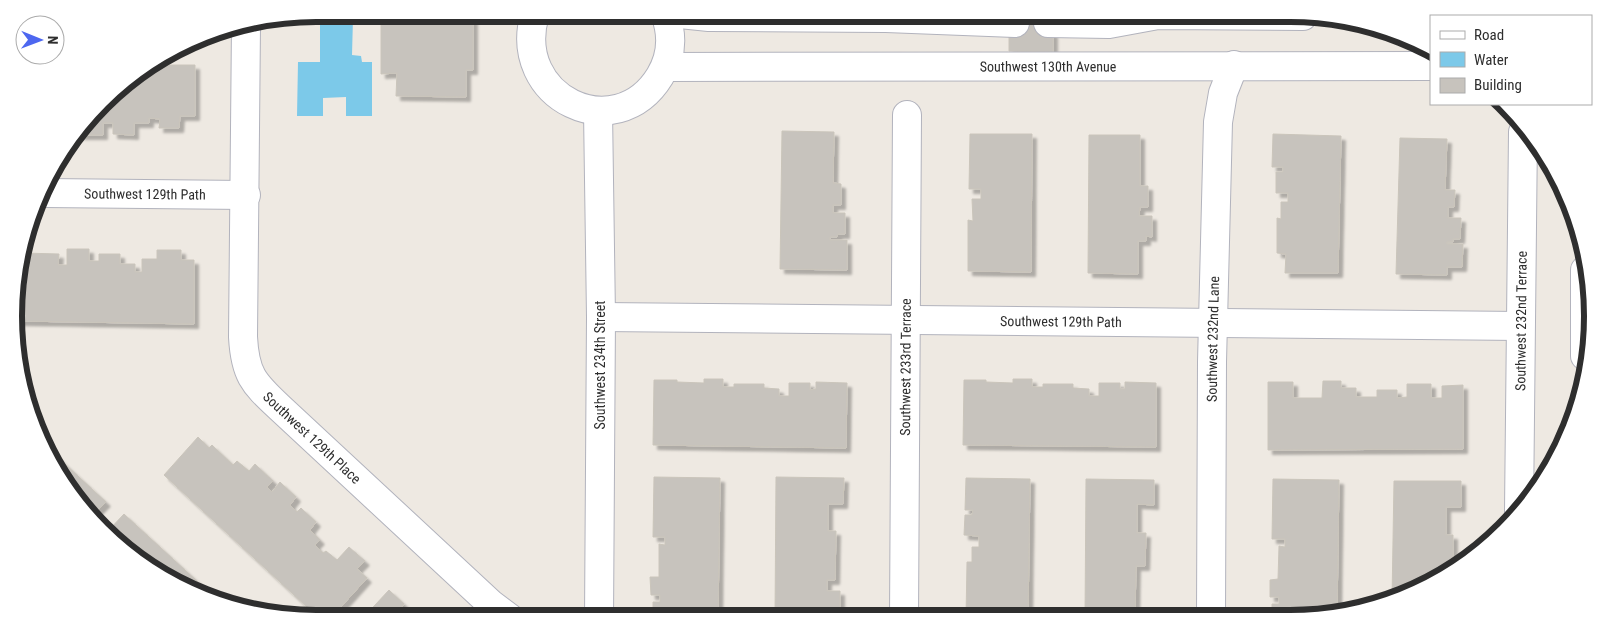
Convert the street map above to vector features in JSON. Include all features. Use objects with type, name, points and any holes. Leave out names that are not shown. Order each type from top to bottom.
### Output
[{"type":"street","points":[[533,22],[531,48],[534,64],[542,79],[553,92],[566,101],[581,108],[598,111],[619,108],[638,99],[654,85],[666,67],[671,38],[668,22]]},
{"type":"street","points":[[986,22],[1001,23],[987,66]]},
{"type":"street","points":[[1048,24],[1109,24],[1118,22]]},
{"type":"street","name":"Southwest 129th Place","points":[[246,31],[246,195],[243,337],[244,353],[251,378],[279,407],[499,610]]},
{"type":"street","name":"Southwest 232nd Lane","points":[[1211,610],[1213,322],[1218,122],[1223,93],[1234,65]]},
{"type":"street","name":"Southwest 130th Avenue","points":[[666,67],[1430,66]]},
{"type":"street","name":"Southwest 234th Street","points":[[598,111],[601,317],[599,610]]},
{"type":"street","name":"Southwest 233rd Terrace","points":[[904,610],[907,115]]},
{"type":"street","name":"Southwest 232nd Terrace","points":[[1519,501],[1523,137]]},
{"type":"street","name":"Southwest 129th Path","points":[[50,193],[246,195]]},
{"type":"street","name":"Southwest 129th Path","points":[[601,317],[1520,326]]},
{"type":"water","points":[[320,22],[353,22],[352,55],[361,56],[362,62],[372,62],[372,116],[346,116],[346,97],[323,98],[323,116],[297,116],[298,62],[320,62]]},
{"type":"building","points":[[381,22],[473,22],[473,70],[466,70],[466,97],[396,96],[397,73],[381,74]]},
{"type":"building","points":[[1012,22],[1050,22],[1053,34],[1053,52],[1009,51],[1009,34]]},
{"type":"building","points":[[164,65],[195,65],[195,116],[180,116],[179,128],[159,128],[160,119],[149,118],[149,123],[134,123],[134,135],[113,134],[113,123],[103,123],[103,135],[85,135],[123,95],[138,83]]},
{"type":"building","points":[[782,131],[834,132],[833,183],[841,184],[841,205],[833,205],[833,213],[845,213],[845,234],[830,237],[830,240],[847,240],[847,270],[780,269]]},
{"type":"building","points":[[970,134],[1032,134],[1031,272],[968,271],[968,220],[973,221],[972,199],[981,199],[981,189],[969,189]]},
{"type":"building","points":[[1273,134],[1341,136],[1338,273],[1285,273],[1286,254],[1277,253],[1277,218],[1281,219],[1281,202],[1288,202],[1288,193],[1276,193],[1276,172],[1283,172],[1283,167],[1272,167]]},
{"type":"building","points":[[1089,135],[1140,135],[1140,186],[1148,186],[1148,207],[1140,207],[1139,216],[1152,216],[1152,237],[1146,236],[1146,241],[1138,241],[1138,274],[1088,273]]},
{"type":"building","points":[[1400,138],[1447,139],[1445,190],[1455,190],[1454,207],[1448,207],[1448,218],[1461,218],[1460,239],[1453,239],[1453,242],[1447,242],[1447,244],[1463,244],[1462,267],[1447,267],[1447,275],[1396,274]]},
{"type":"building","points":[[67,249],[89,249],[89,261],[99,261],[99,254],[120,254],[120,264],[135,264],[135,272],[142,272],[142,259],[157,259],[157,250],[181,250],[181,260],[194,260],[194,324],[22,321],[25,278],[30,253],[59,254],[58,265],[67,265]]},
{"type":"building","points":[[704,379],[723,379],[723,387],[734,387],[734,384],[764,384],[764,388],[779,389],[779,396],[789,396],[789,383],[810,383],[810,390],[816,389],[816,382],[847,383],[846,448],[653,445],[654,380],[704,383]]},
{"type":"building","points":[[1013,379],[1032,379],[1032,387],[1043,387],[1043,384],[1073,384],[1073,388],[1089,389],[1089,396],[1099,396],[1099,383],[1120,383],[1120,389],[1125,389],[1125,382],[1156,383],[1156,447],[963,445],[964,380],[1013,383]]},
{"type":"building","points":[[1323,381],[1341,381],[1341,388],[1356,388],[1356,397],[1377,397],[1377,390],[1397,390],[1397,398],[1407,397],[1407,384],[1431,384],[1431,398],[1442,398],[1442,386],[1463,385],[1463,449],[1268,450],[1268,382],[1293,382],[1293,398],[1322,398]]},
{"type":"building","points":[[198,437],[209,448],[212,445],[233,465],[237,461],[249,471],[255,464],[273,481],[267,487],[272,492],[280,482],[296,497],[290,505],[297,512],[301,508],[316,522],[310,530],[320,540],[315,545],[323,553],[326,551],[337,560],[349,547],[365,561],[357,569],[367,578],[338,610],[310,610],[164,475]]},
{"type":"building","points":[[60,459],[106,502],[96,512],[72,480]]},
{"type":"building","points":[[654,477],[720,478],[718,610],[653,610],[653,602],[660,602],[660,595],[651,595],[650,577],[659,577],[659,544],[665,545],[665,537],[653,537]]},
{"type":"building","points":[[776,477],[844,478],[843,504],[828,504],[828,531],[836,531],[835,580],[827,580],[827,591],[840,591],[840,610],[775,610]]},
{"type":"building","points":[[966,478],[1030,479],[1028,610],[966,610],[967,562],[972,562],[972,547],[979,547],[979,536],[964,535],[965,515],[972,515],[973,510],[965,510]]},
{"type":"building","points":[[1086,479],[1154,480],[1154,505],[1137,504],[1137,533],[1146,533],[1145,566],[1136,566],[1135,610],[1085,610]]},
{"type":"building","points":[[1273,479],[1339,480],[1337,607],[1310,610],[1272,610],[1272,604],[1279,604],[1279,597],[1270,597],[1270,580],[1278,579],[1279,546],[1285,547],[1285,539],[1272,539]]},
{"type":"building","points":[[1394,481],[1461,481],[1461,507],[1446,507],[1446,535],[1453,535],[1453,562],[1421,580],[1392,592]]},
{"type":"building","points":[[124,514],[205,588],[153,561],[112,527]]},
{"type":"building","points":[[389,590],[404,604],[399,610],[370,610]]}]
